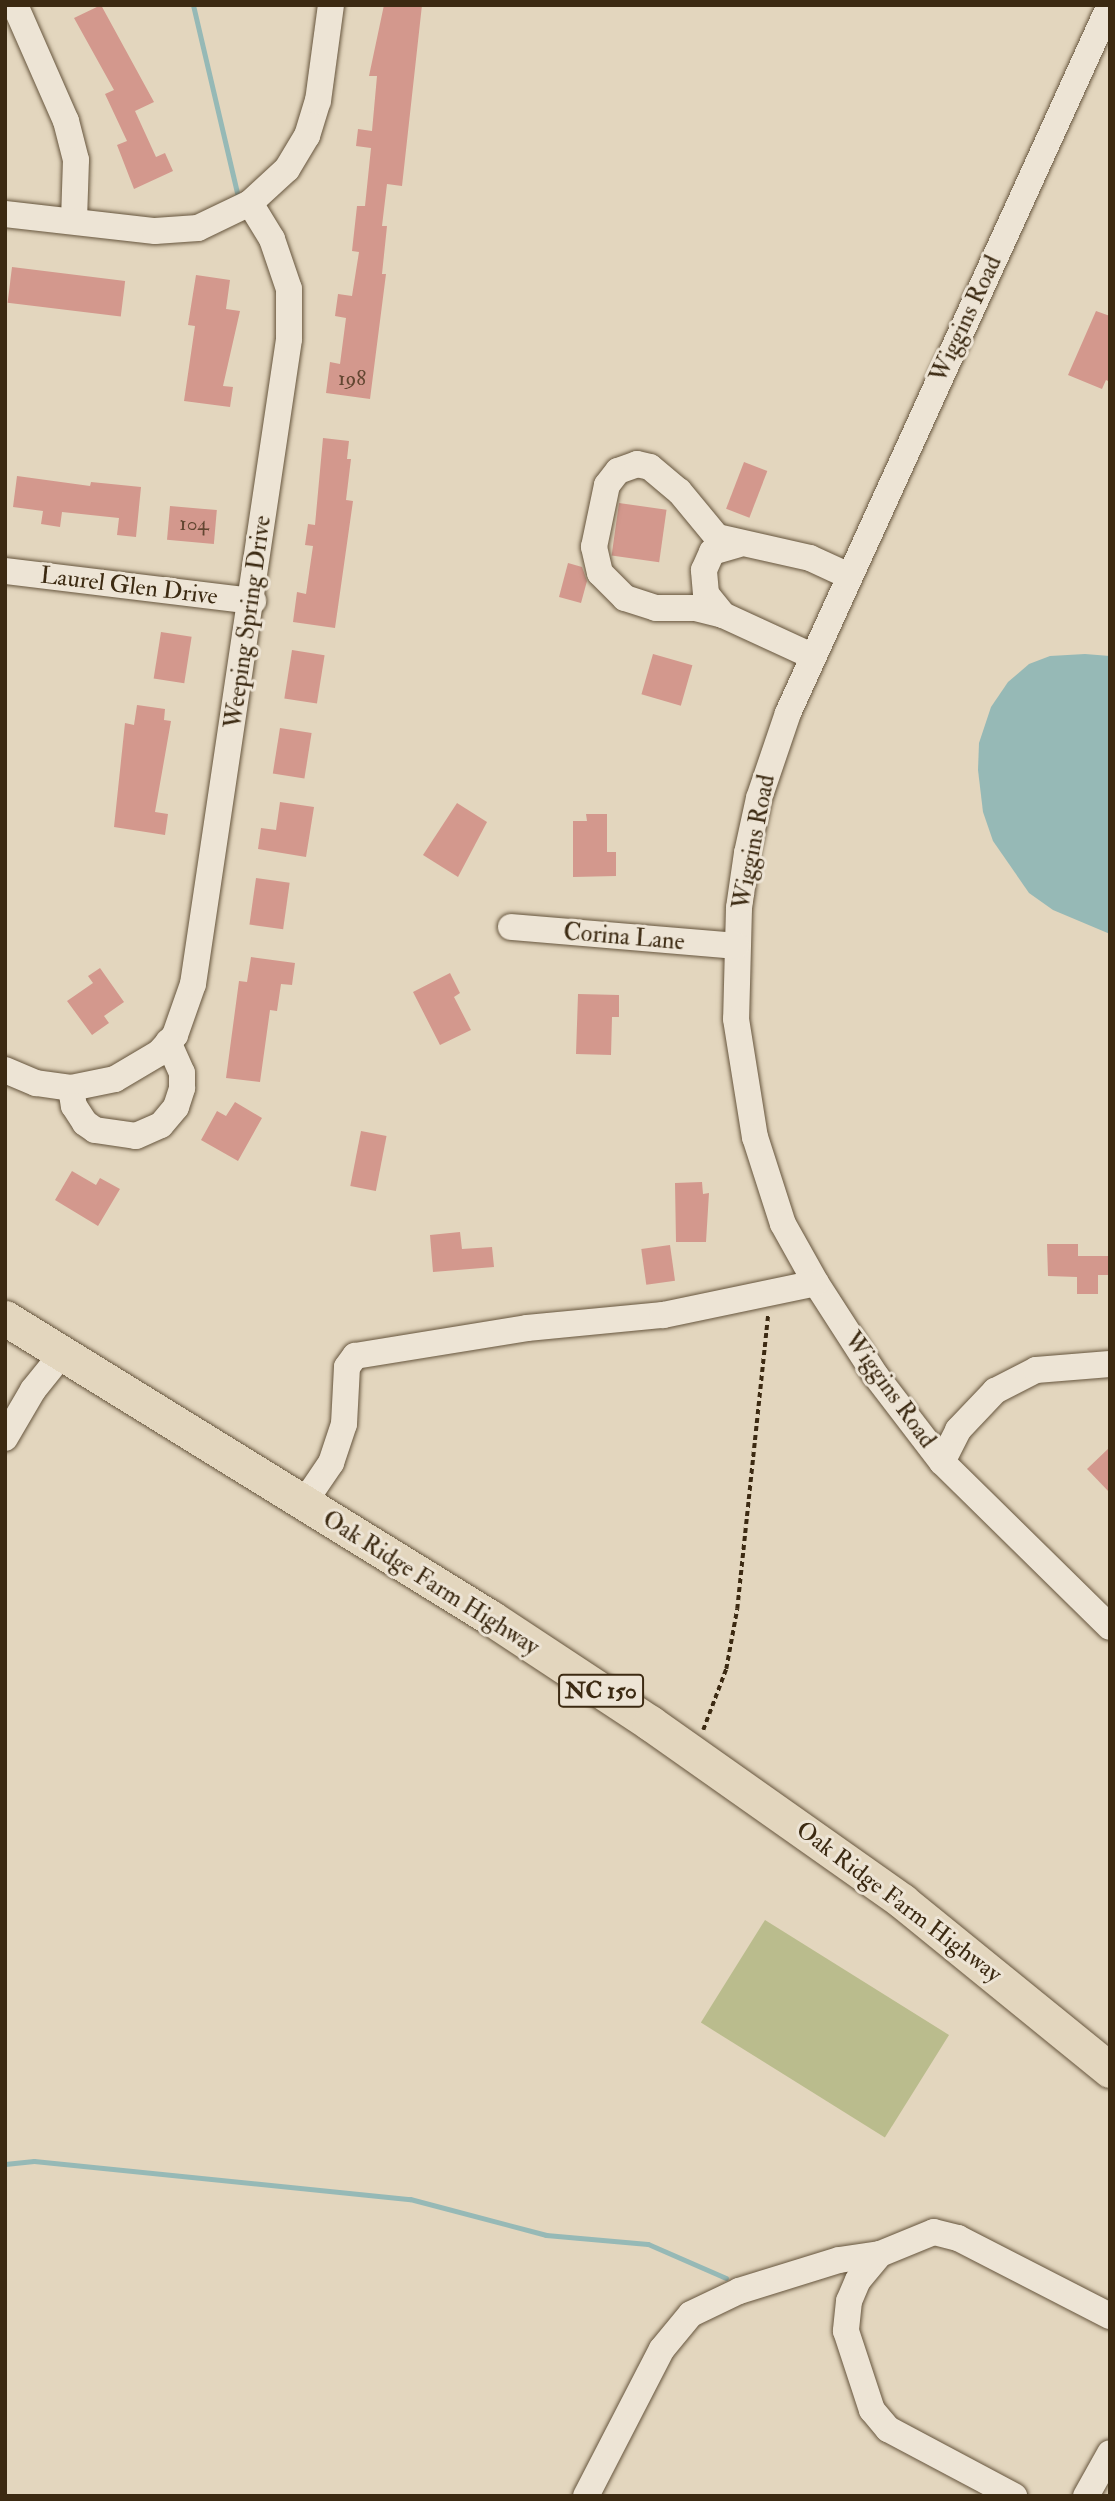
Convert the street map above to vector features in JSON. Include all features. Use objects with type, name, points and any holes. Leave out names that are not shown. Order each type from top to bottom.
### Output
[{"type":"main road","name":"Oak Ridge Farm Highway","points":[[5,1318],[491,1618],[694,1755],[902,1901],[1110,2070]]},
{"type":"street","points":[[15,5],[66,121],[76,160],[74,221]]},
{"type":"street","points":[[5,214],[155,231],[198,228],[250,203],[287,169],[307,136],[318,100],[331,5]]},
{"type":"street","name":"Wiggins Road","points":[[1110,5],[812,656],[759,798],[747,853],[736,946],[739,1055],[755,1137],[783,1224],[816,1283],[876,1376],[942,1462],[1110,1627]]},
{"type":"street","name":"Weeping Spring Drive","points":[[5,1070],[36,1083],[71,1087],[115,1079],[159,1053],[168,1042],[193,984],[253,601],[289,339],[289,302],[272,239],[250,203]]},
{"type":"street","points":[[812,656],[723,615],[695,608],[656,608],[625,598],[600,573],[594,547],[607,485],[618,471],[637,464],[650,467],[679,491],[718,537],[737,545],[810,558],[847,575]]},
{"type":"street","points":[[723,615],[706,594],[704,570],[712,552],[737,545]]},
{"type":"street","name":"Laurel Glen Drive","points":[[5,570],[253,601]]},
{"type":"street","name":"Corina Lane","points":[[511,927],[736,946]]},
{"type":"street","points":[[71,1087],[74,1106],[85,1123],[95,1130],[136,1136],[160,1125],[176,1107],[182,1088],[181,1073],[168,1042]]},
{"type":"street","points":[[303,1504],[331,1463],[344,1424],[347,1367],[355,1356],[527,1328],[663,1315],[769,1295],[816,1283]]},
{"type":"street","points":[[5,1437],[33,1390],[62,1354]]},
{"type":"street","points":[[942,1462],[958,1430],[995,1391],[1036,1370],[1110,1364]]},
{"type":"street","points":[[586,2496],[662,2349],[691,2314],[738,2291],[839,2260],[880,2254],[934,2232],[958,2238],[1110,2316]]},
{"type":"street","points":[[880,2254],[858,2280],[849,2301],[846,2331],[872,2410],[888,2429],[1014,2496]]},
{"type":"street","points":[[1086,2496],[1110,2452]]},
{"type":"path","points":[[694,1755],[726,1669],[737,1609],[769,1295]]},
{"type":"green space","points":[[765,1920],[949,2035],[885,2138],[701,2023]]},
{"type":"water","points":[[1050,656],[1110,656],[1110,934],[1053,910],[1029,893],[993,841],[983,812],[978,770],[979,743],[991,707],[1008,682],[1029,664]]},
{"type":"building","points":[[101,5],[154,102],[135,111],[156,157],[165,153],[173,171],[134,189],[117,145],[127,141],[105,94],[114,90],[74,18]]},
{"type":"building","points":[[384,5],[422,5],[402,186],[387,184],[382,226],[387,226],[382,274],[386,274],[370,399],[326,393],[330,362],[340,364],[346,318],[335,316],[338,294],[352,296],[359,252],[352,251],[357,206],[365,206],[371,148],[356,146],[358,129],[372,131],[377,76],[369,76]]},
{"type":"building","points":[[12,267],[125,281],[121,317],[8,303]]},
{"type":"building","points":[[196,275],[230,280],[226,309],[240,311],[223,386],[233,387],[230,407],[184,401],[195,326],[188,325]]},
{"type":"building","points":[[1096,311],[1110,316],[1110,382],[1106,380],[1102,389],[1068,375]]},
{"type":"building","points":[[323,438],[349,441],[347,459],[351,459],[346,500],[353,501],[335,628],[293,622],[297,592],[306,594],[313,546],[305,545],[308,524],[315,525]]},
{"type":"building","points":[[744,462],[767,471],[749,518],[726,509]]},
{"type":"building","points":[[17,476],[90,486],[91,482],[141,487],[136,537],[117,535],[119,518],[62,512],[60,527],[41,524],[43,511],[13,507]]},
{"type":"building","points":[[619,503],[667,510],[659,562],[612,555]]},
{"type":"building","points":[[170,506],[217,510],[214,544],[167,540]]},
{"type":"building","points":[[568,563],[582,567],[587,581],[581,603],[559,597]]},
{"type":"building","points":[[161,632],[192,637],[184,683],[154,678]]},
{"type":"building","points":[[292,650],[325,655],[317,704],[284,698]]},
{"type":"building","points":[[653,654],[692,665],[681,706],[641,694]]},
{"type":"building","points":[[137,705],[165,709],[164,720],[171,721],[155,812],[168,814],[165,835],[114,827],[125,723],[134,725]]},
{"type":"building","points":[[280,728],[312,733],[304,778],[273,773]]},
{"type":"building","points":[[280,802],[314,807],[306,857],[258,849],[261,828],[276,830]]},
{"type":"building","points":[[457,803],[487,822],[458,877],[423,855]]},
{"type":"building","points":[[586,814],[607,814],[607,852],[616,852],[616,876],[573,877],[573,821],[587,821]]},
{"type":"building","points":[[256,878],[290,883],[283,929],[249,925]]},
{"type":"building","points":[[251,957],[295,963],[292,985],[281,984],[277,1011],[270,1010],[260,1082],[226,1078],[239,981],[247,982]]},
{"type":"building","points":[[100,968],[124,1002],[104,1016],[109,1023],[92,1035],[67,1001],[93,983],[88,976]]},
{"type":"building","points":[[450,973],[460,993],[454,997],[471,1030],[440,1045],[413,992]]},
{"type":"building","points":[[578,994],[619,995],[619,1017],[612,1017],[611,1055],[576,1054]]},
{"type":"building","points":[[235,1102],[262,1118],[238,1161],[201,1140],[217,1111],[226,1116]]},
{"type":"building","points":[[361,1131],[387,1136],[376,1191],[350,1186]]},
{"type":"building","points":[[72,1171],[96,1185],[100,1178],[120,1189],[98,1226],[55,1200]]},
{"type":"building","points":[[702,1182],[703,1194],[709,1193],[706,1242],[676,1242],[675,1183]]},
{"type":"building","points":[[460,1232],[462,1249],[492,1247],[494,1267],[433,1272],[430,1235]]},
{"type":"building","points":[[1047,1244],[1078,1244],[1078,1256],[1108,1256],[1108,1275],[1098,1275],[1098,1294],[1077,1294],[1077,1277],[1048,1276]]},
{"type":"building","points":[[670,1245],[675,1281],[646,1285],[641,1249]]},
{"type":"building","points":[[1110,1447],[1110,1493],[1087,1469]]},
{"type":"waterway","points":[[193,5],[239,201]]},
{"type":"waterway","points":[[5,2164],[34,2161],[410,2199],[546,2235],[648,2244],[726,2278]]}]
